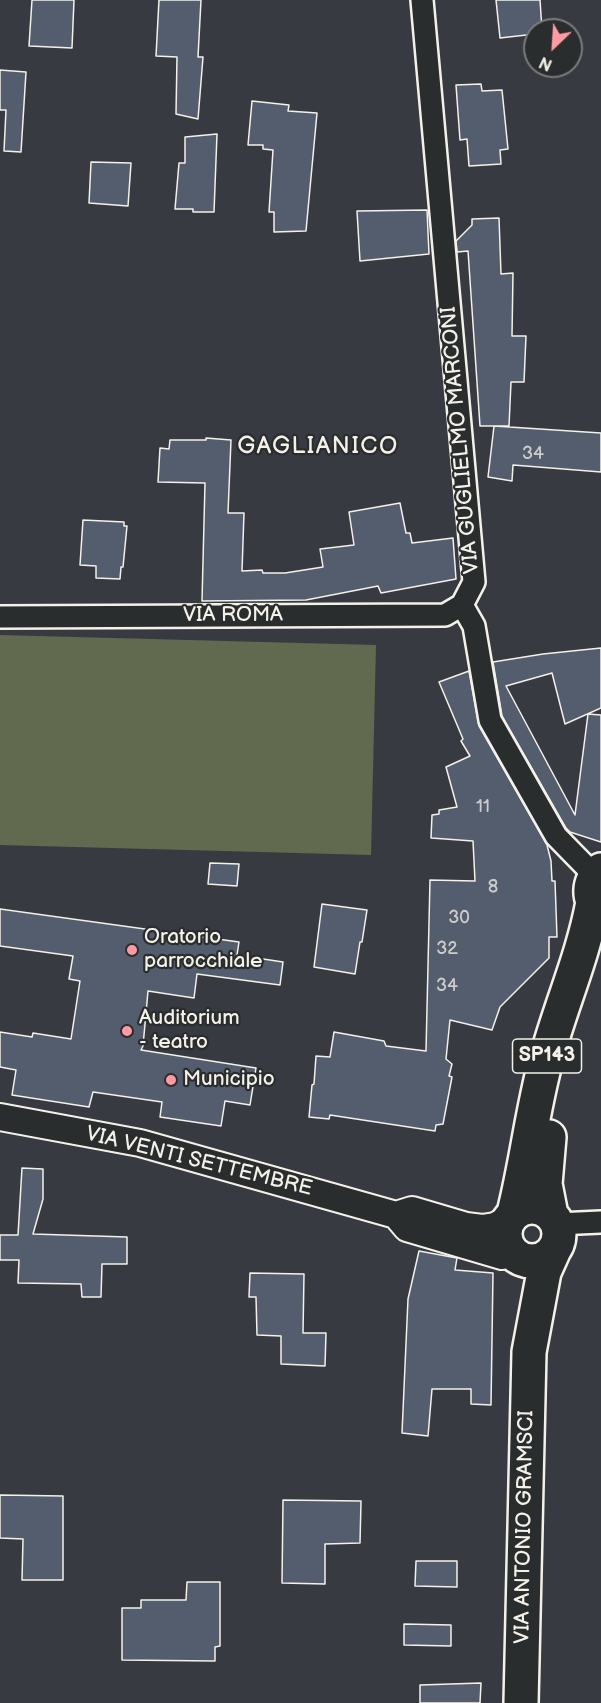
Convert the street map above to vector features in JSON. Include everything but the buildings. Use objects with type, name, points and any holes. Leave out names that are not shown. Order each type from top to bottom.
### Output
[{"type":"main road","name":"SP143","points":[[514,1254],[507,1244],[505,1231],[512,1216],[526,1162],[533,1109],[546,1057],[580,956],[597,890]]},
{"type":"main road","name":"SP143","points":[[554,1231],[546,1184],[546,1163],[553,1112],[565,1064],[601,962]]},
{"type":"main road","points":[[512,1216],[531,1208],[543,1209],[554,1231],[540,1260],[525,1260],[514,1254]]},
{"type":"main road","name":"VIA ANTONIO GRAMSCI","points":[[522,1703],[529,1352],[554,1231]]},
{"type":"main road","name":"VIA ANTONIO GRAMSCI","points":[[514,1254],[519,1308],[529,1352]]},
{"type":"street","name":"VIA GUGLIELMO MARCONI","points":[[422,0],[474,582],[462,605],[474,626],[490,720],[556,836],[597,890]]},
{"type":"street","name":"VIA ROMA","points":[[0,617],[445,615],[462,605]]},
{"type":"street","name":"VIA VENTI SETTEMBRE","points":[[0,1117],[140,1143],[396,1215],[412,1210],[466,1226],[482,1228],[495,1226],[512,1216]]},
{"type":"street","name":"VIA VENTI SETTEMBRE","points":[[396,1215],[407,1228],[502,1256],[514,1254]]},
{"type":"street","points":[[554,1231],[601,1222]]},
{"type":"green space","points":[[0,635],[376,645],[371,855],[0,845]]},
{"type":"place","name":"Oratorio parrocchiale","points":[[132,950]]},
{"type":"place","name":"Auditorium - teatro","points":[[127,1031]]},
{"type":"place","name":"Municipio","points":[[171,1080]]},
{"type":"district","name":"GAGLIANICO","points":[[318,447]]}]
